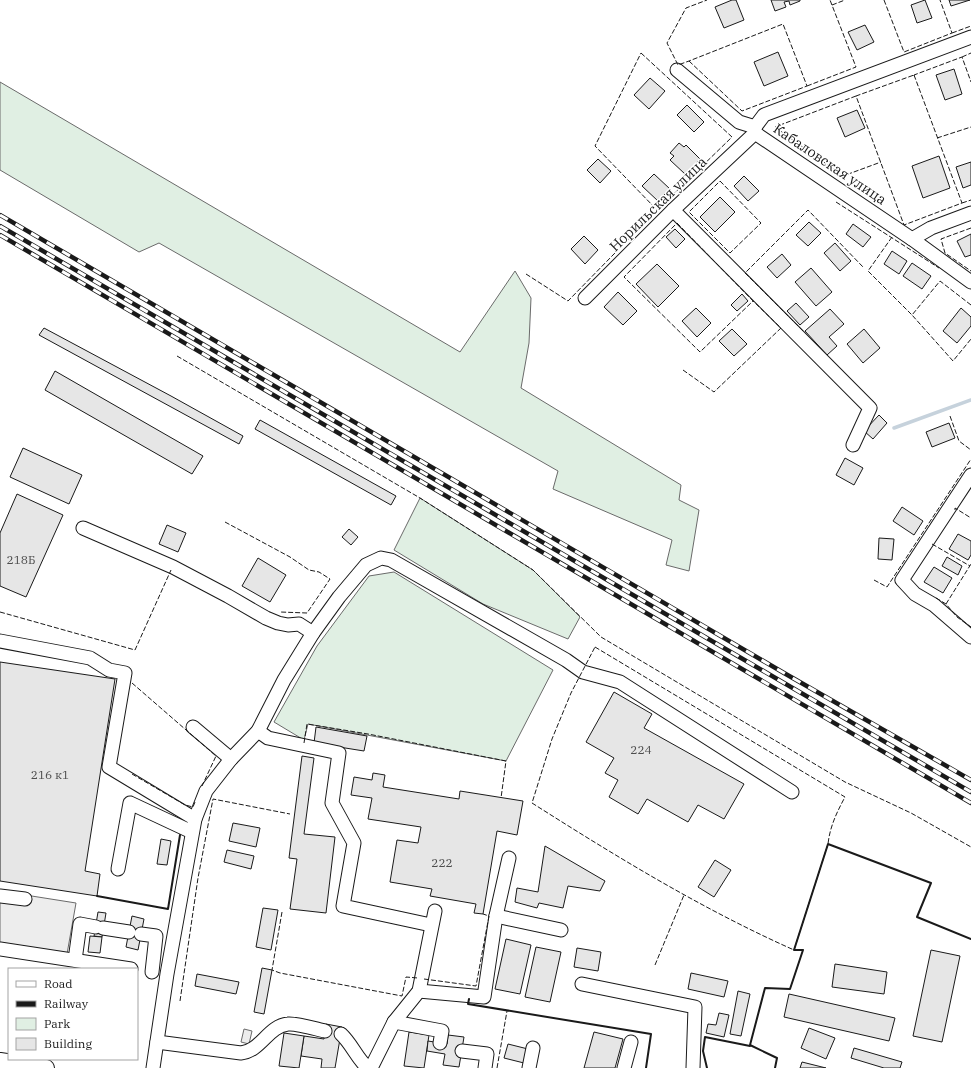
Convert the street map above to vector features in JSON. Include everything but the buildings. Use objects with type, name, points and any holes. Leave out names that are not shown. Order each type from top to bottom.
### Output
[{"type":"main road","points":[[4,1063],[46,1068]]},
{"type":"street","name":"Норильская улица","points":[[585,298],[755,130],[764,115],[971,37]]},
{"type":"street","name":"Кабаловская улица","points":[[677,70],[739,122],[755,130],[912,239],[971,282]]},
{"type":"street","points":[[673,210],[870,408],[853,445]]},
{"type":"street","points":[[912,239],[931,228],[971,213]]},
{"type":"street","points":[[971,475],[902,580],[915,594],[934,605],[971,637]]},
{"type":"street","points":[[82,528],[173,568],[228,596],[266,618],[288,625],[299,624],[313,632]]},
{"type":"street","points":[[153,1068],[167,974],[194,826],[206,791],[230,759],[258,731],[284,680],[313,632],[339,597],[366,565],[381,558],[391,560],[566,660],[583,672],[620,682],[792,792]]},
{"type":"street","points":[[0,641],[90,658],[109,670],[125,673],[109,767],[194,826]]},
{"type":"street","points":[[193,727],[230,759]]},
{"type":"street","points":[[258,731],[268,738],[339,754],[332,803],[354,843],[344,906],[431,925]]},
{"type":"street","points":[[118,869],[130,803],[194,826]]},
{"type":"street","points":[[419,991],[484,997],[496,916],[509,858]]},
{"type":"street","points":[[0,896],[25,899]]},
{"type":"street","points":[[341,1034],[348,1041],[359,1058],[370,1068],[394,1022],[419,991],[435,911]]},
{"type":"street","points":[[496,916],[561,930]]},
{"type":"street","points":[[75,960],[80,924],[100,927],[156,936],[152,972]]},
{"type":"street","points":[[0,948],[125,968]]},
{"type":"street","points":[[138,970],[167,974]]},
{"type":"street","points":[[582,984],[696,1007],[693,1068]]},
{"type":"street","points":[[394,1022],[442,1031],[440,1043]]},
{"type":"street","points":[[157,1042],[247,1052],[281,1025],[289,1024],[325,1031]]},
{"type":"street","points":[[624,1068],[631,1042]]},
{"type":"street","points":[[530,1068],[533,1048]]},
{"type":"street","points":[[462,1051],[487,1054],[484,1068]]},
{"type":"green space","points":[[0,82],[460,352],[515,271],[531,298],[529,343],[521,388],[681,485],[679,500],[699,510],[689,571],[666,565],[672,540],[553,489],[558,471],[159,243],[139,252],[0,170]]},
{"type":"green space","points":[[420,498],[533,570],[580,617],[568,639],[483,604],[394,550]]},
{"type":"green space","points":[[394,572],[553,670],[506,761],[308,724],[304,740],[274,722],[317,646],[369,576]]},
{"type":"shaded area","points":[[0,891],[76,903],[67,954],[0,943]]},
{"type":"shaded area","points":[[244,1029],[252,1031],[249,1044],[241,1042]]},
{"type":"waterway","points":[[894,428],[971,400]]},
{"type":"railway","points":[[0,215],[784,673],[971,780]]},
{"type":"railway","points":[[0,226],[971,792]]},
{"type":"railway","points":[[0,235],[971,803]]},
{"type":"fence","points":[[689,61],[742,111],[807,86],[783,24],[678,65],[667,43],[686,8],[707,0]]},
{"type":"fence","points":[[807,86],[856,67],[830,0]]},
{"type":"fence","points":[[832,5],[845,0]]},
{"type":"fence","points":[[884,0],[904,52],[952,33],[940,0]]},
{"type":"fence","points":[[952,33],[971,26]]},
{"type":"fence","points":[[641,53],[732,137],[657,210],[595,146],[641,53]]},
{"type":"fence","points":[[962,57],[971,53]]},
{"type":"fence","points":[[914,76],[962,57],[971,82]]},
{"type":"fence","points":[[914,75],[962,203],[904,225],[856,96],[914,75]]},
{"type":"fence","points":[[856,96],[775,127],[843,176],[881,162]]},
{"type":"fence","points":[[937,138],[971,127]]},
{"type":"fence","points":[[720,181],[761,223],[730,253],[689,212],[720,181]]},
{"type":"fence","points":[[962,203],[971,200]]},
{"type":"fence","points":[[836,202],[939,268]]},
{"type":"fence","points":[[526,274],[568,301],[657,210]]},
{"type":"fence","points":[[803,331],[745,273],[808,210],[863,267]]},
{"type":"fence","points":[[677,223],[753,301],[700,352],[624,277],[677,223]]},
{"type":"fence","points":[[971,228],[941,239],[945,253],[971,271]]},
{"type":"fence","points":[[892,237],[868,271],[912,315]]},
{"type":"fence","points":[[971,305],[940,281],[912,315],[953,361],[971,339]]},
{"type":"fence","points":[[683,370],[714,392],[781,328],[753,301]]},
{"type":"fence","points":[[177,356],[420,498],[533,570],[601,637],[845,782],[911,813],[971,847]]},
{"type":"fence","points":[[950,416],[959,441],[971,450]]},
{"type":"fence","points":[[874,580],[887,587],[971,459]]},
{"type":"fence","points":[[955,510],[955,508],[971,518]]},
{"type":"fence","points":[[225,522],[290,557],[309,570],[319,572],[330,579],[307,613],[280,612]]},
{"type":"fence","points":[[932,544],[970,566]]},
{"type":"fence","points":[[946,604],[971,564]]},
{"type":"fence","points":[[0,612],[135,650],[171,570]]},
{"type":"fence","points":[[936,598],[946,604],[957,617],[971,627]]},
{"type":"fence","points":[[595,647],[845,797],[832,825],[828,844],[794,950],[693,900],[596,843],[532,803],[552,739],[571,693],[595,647]]},
{"type":"fence","points":[[132,683],[216,756],[202,786]]},
{"type":"fence","points":[[304,743],[307,724],[368,734],[506,761],[501,798]]},
{"type":"fence","points":[[132,774],[185,805],[193,807],[195,802]]},
{"type":"fence","points":[[180,1001],[198,878],[213,799],[290,814]]},
{"type":"fence","points":[[655,965],[684,895]]},
{"type":"fence","points":[[282,912],[272,970],[280,973],[402,996],[406,977],[418,978]]},
{"type":"fence","points":[[424,979],[476,986],[489,916],[483,914]]},
{"type":"fence","points":[[497,1068],[507,1011]]},
{"type":"wall","points":[[97,896],[168,909],[180,835]]},
{"type":"wall","points":[[775,1068],[777,1058],[750,1045],[765,988],[790,989],[803,950],[794,950],[828,844],[931,883],[917,917],[971,939]]},
{"type":"wall","points":[[469,999],[468,1004],[651,1034],[646,1068]]},
{"type":"wall","points":[[707,1068],[703,1051],[705,1037],[750,1046]]}]
